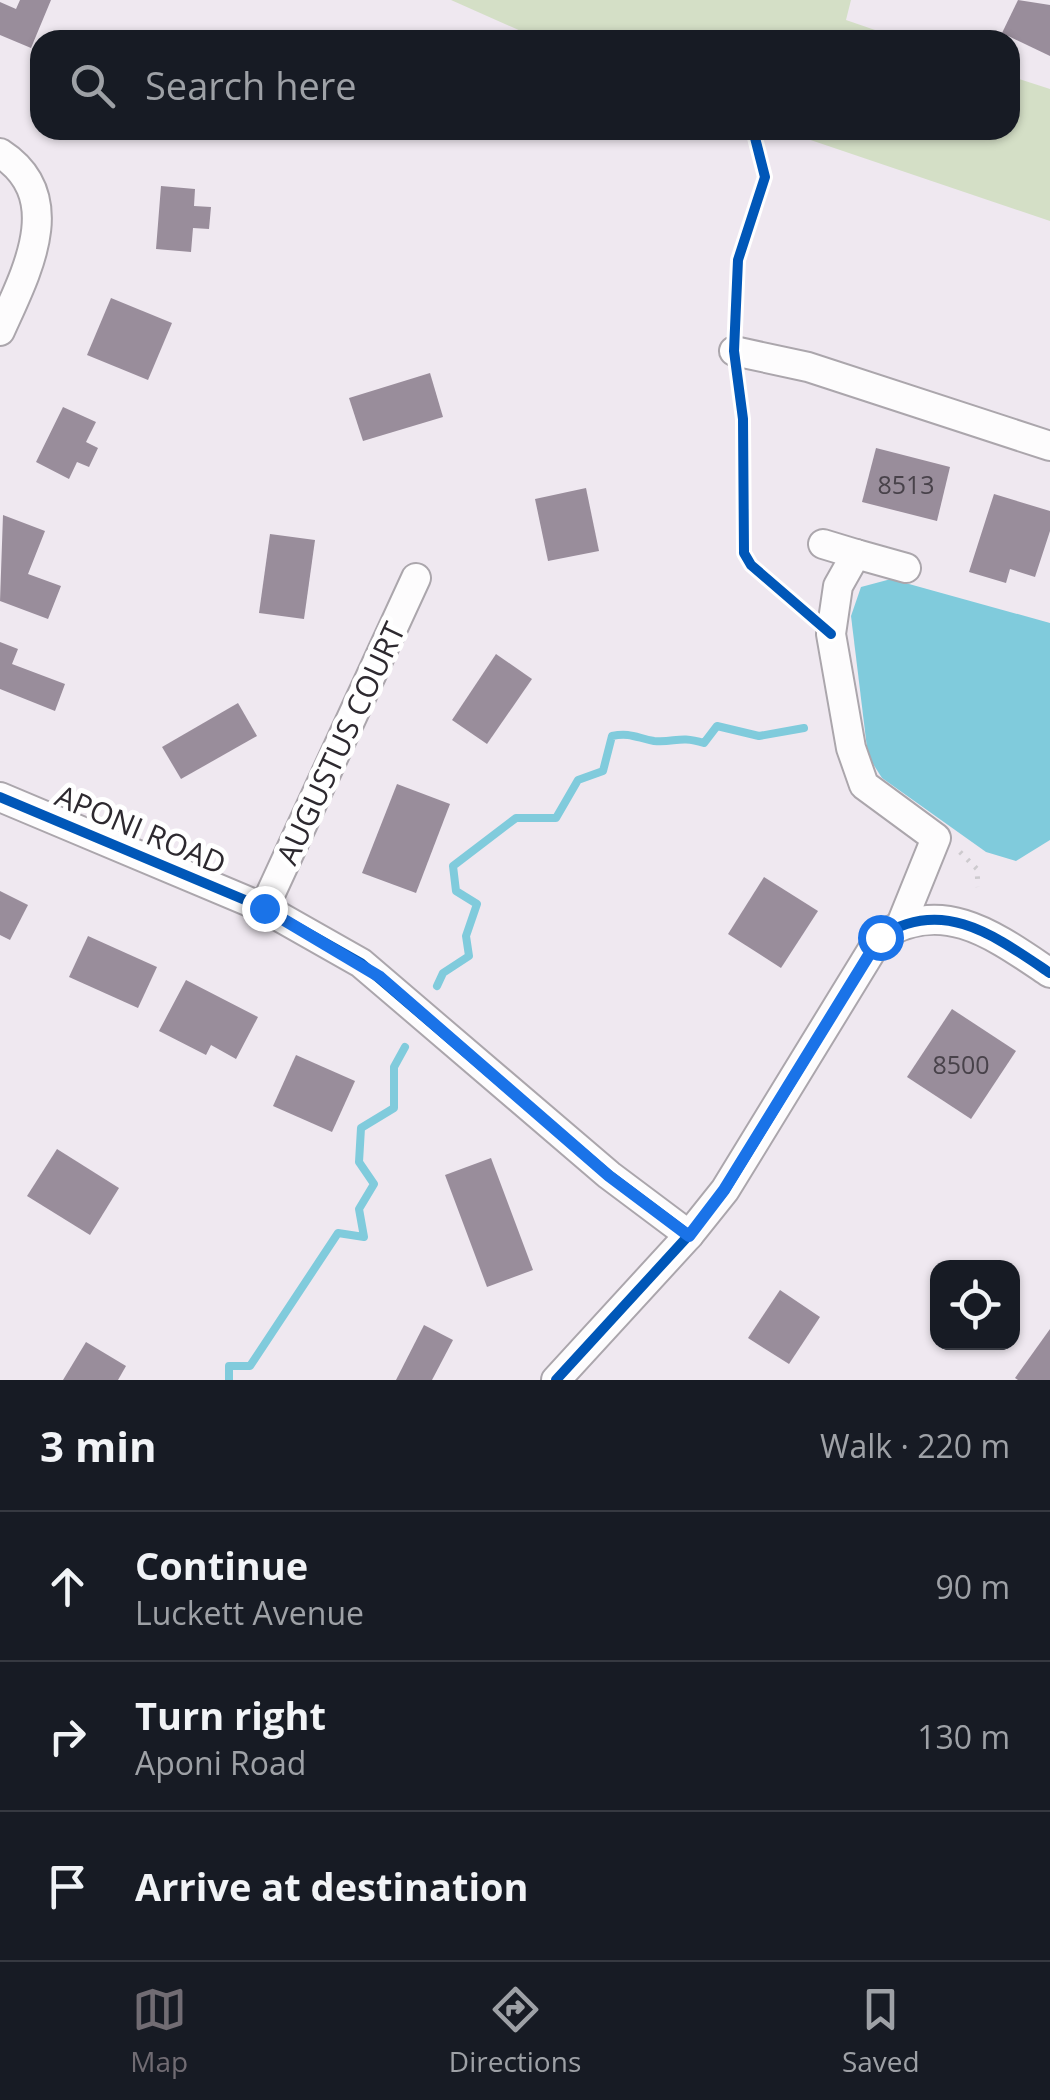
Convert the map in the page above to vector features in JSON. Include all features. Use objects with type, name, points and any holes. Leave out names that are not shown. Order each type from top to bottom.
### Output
[{"type":"street","points":[[0,331],[30,264],[38,230],[38,202],[9,161]]},
{"type":"street","points":[[734,352],[808,367],[1050,446]]},
{"type":"street","points":[[822,544],[906,568]]},
{"type":"street","points":[[856,554],[838,586],[831,634],[851,748],[864,785],[936,838],[912,920]]},
{"type":"street","name":"AUGUSTUS COURT","points":[[264,908],[416,578]]},
{"type":"street","name":"APONI ROAD","points":[[0,797],[264,908],[380,977],[609,1176],[689,1236]]},
{"type":"street","points":[[556,1380],[689,1236],[724,1190],[880,937],[912,920],[952,918],[1050,973]]},
{"type":"path","points":[[936,838],[973,862],[978,887]]},
{"type":"green space","points":[[451,0],[851,0],[846,20],[875,30],[518,30]]},
{"type":"green space","points":[[1020,79],[1050,89],[1050,221],[811,140],[1020,140]]},
{"type":"water","points":[[891,579],[1050,623],[1050,840],[1016,861],[986,852],[882,778],[868,756],[851,616],[861,587]]},
{"type":"building","points":[[20,0],[51,0],[38,30],[30,30],[30,48],[0,35],[0,2],[16,9]]},
{"type":"building","points":[[1018,0],[1050,5],[1050,56],[1020,42],[1020,30],[1003,30]]},
{"type":"building","points":[[161,186],[195,189],[194,206],[211,207],[209,229],[193,228],[191,252],[156,249]]},
{"type":"building","points":[[111,298],[172,323],[148,380],[87,355]]},
{"type":"building","points":[[430,373],[443,417],[363,441],[349,398]]},
{"type":"building","points":[[63,407],[96,422],[86,442],[98,448],[89,467],[77,462],[69,479],[36,462]]},
{"type":"building","points":[[876,448],[950,467],[937,521],[862,502]]},
{"type":"building","points":[[586,488],[599,551],[548,561],[535,499]]},
{"type":"building","points":[[994,494],[1050,511],[1050,531],[1035,577],[1010,569],[1006,583],[969,572]]},
{"type":"building","points":[[3,515],[45,531],[28,574],[61,586],[48,619],[0,601]]},
{"type":"building","points":[[270,534],[315,540],[304,619],[259,613]]},
{"type":"building","points":[[0,642],[18,649],[12,664],[65,684],[55,711],[0,689]]},
{"type":"building","points":[[496,654],[532,679],[487,744],[452,720]]},
{"type":"building","points":[[238,703],[257,736],[181,779],[162,747]]},
{"type":"building","points":[[397,784],[450,804],[416,893],[362,873]]},
{"type":"building","points":[[764,877],[818,911],[781,968],[728,934]]},
{"type":"building","points":[[0,891],[28,905],[10,940],[0,935]]},
{"type":"building","points":[[88,936],[157,967],[138,1008],[69,977]]},
{"type":"building","points":[[186,980],[258,1017],[236,1059],[211,1045],[206,1055],[159,1031]]},
{"type":"building","points":[[952,1009],[1016,1051],[971,1119],[907,1077]]},
{"type":"building","points":[[296,1055],[355,1081],[332,1132],[273,1106]]},
{"type":"building","points":[[57,1149],[119,1188],[90,1235],[27,1196]]},
{"type":"building","points":[[491,1158],[533,1270],[487,1287],[445,1175]]},
{"type":"building","points":[[780,1290],[820,1317],[789,1364],[748,1338]]},
{"type":"building","points":[[424,1325],[453,1340],[432,1380],[396,1380]]},
{"type":"building","points":[[1050,1329],[1050,1380],[1015,1378]]},
{"type":"building","points":[[86,1342],[126,1366],[118,1380],[63,1380]]},
{"type":"waterway","points":[[437,986],[443,973],[469,956],[466,936],[477,904],[456,891],[453,866],[516,818],[556,818],[578,780],[603,771],[612,736],[704,743],[717,726],[759,736],[804,728]]},
{"type":"waterway","points":[[229,1380],[229,1366],[250,1366],[338,1233],[364,1237],[359,1209],[374,1184],[359,1162],[361,1128],[394,1108],[394,1067],[405,1047]]},
{"type":"cycle path","points":[[756,140],[765,177],[738,260],[734,351],[743,419],[744,553],[751,565],[831,634]]},
{"type":"cycle path","points":[[0,797],[264,908],[361,963],[609,1175],[689,1235]]},
{"type":"cycle path","points":[[556,1380],[689,1235],[725,1190],[880,937],[903,925],[947,921],[989,935],[1050,973]]},
{"type":"route","points":[[264,908],[380,977],[609,1176],[689,1236],[724,1190],[880,937]]}]
